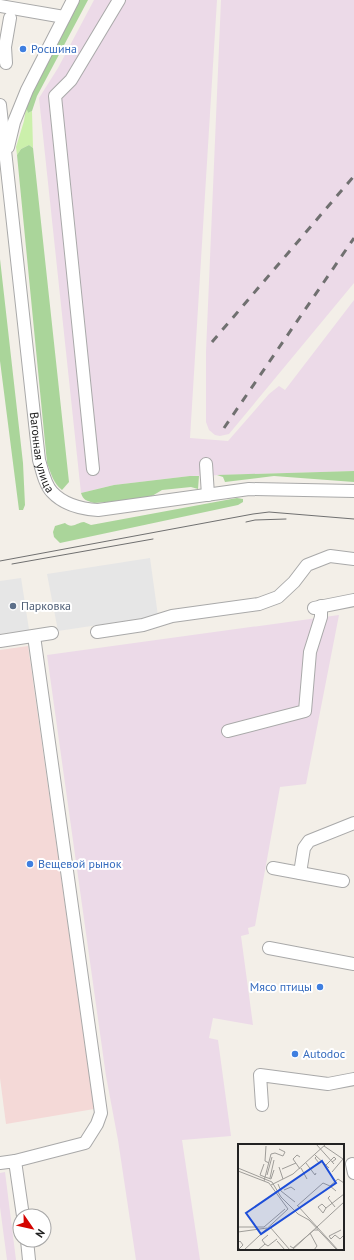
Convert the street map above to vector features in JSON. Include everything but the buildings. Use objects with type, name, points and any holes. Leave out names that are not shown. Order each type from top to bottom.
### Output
[{"type":"street","points":[[3,157],[14,122],[37,69],[48,38],[64,17],[73,0]]},
{"type":"street","points":[[93,470],[55,96],[71,80],[119,0]]},
{"type":"street","points":[[0,6],[64,17]]},
{"type":"street","points":[[6,63],[5,47],[10,18]]},
{"type":"street","name":"Вагонная улица","points":[[0,105],[3,157],[39,460],[44,477],[51,492],[65,503],[82,509],[98,510],[249,489],[354,491]]},
{"type":"street","points":[[206,464],[208,495]]},
{"type":"street","points":[[97,632],[143,626],[172,616],[259,604],[278,596],[294,582],[307,565],[330,556],[354,559]]},
{"type":"street","points":[[228,731],[305,711],[310,652],[321,617],[317,607],[354,600]]},
{"type":"street","points":[[0,641],[52,633]]},
{"type":"street","points":[[0,1163],[15,1161],[85,1143],[97,1124],[101,1113],[34,636]]},
{"type":"street","points":[[300,872],[304,848],[309,841],[354,823]]},
{"type":"street","points":[[273,868],[343,881]]},
{"type":"street","points":[[269,948],[354,964]]},
{"type":"street","points":[[262,1105],[260,1075],[328,1084],[354,1079]]},
{"type":"street","points":[[15,1161],[22,1208]]},
{"type":"street","points":[[27,1248],[29,1260]]},
{"type":"shaded area","points":[[94,0],[217,0],[190,438],[228,441],[269,394],[279,386],[285,390],[354,300],[354,471],[190,476],[114,485],[81,493],[39,98],[58,68]]},
{"type":"shaded area","points":[[221,0],[354,0],[354,283],[229,434],[220,436],[215,435],[209,430],[206,422],[206,352]]},
{"type":"shaded area","points":[[150,558],[158,616],[58,631],[47,574]]},
{"type":"shaded area","name":"Парковка","points":[[21,578],[29,630],[0,634],[0,581]]},
{"type":"shaded area","points":[[339,615],[306,784],[280,787],[255,926],[248,928],[249,934],[241,936],[253,1025],[213,1018],[209,1038],[218,1040],[231,1136],[182,1140],[200,1260],[136,1260],[118,1140],[106,1076],[47,655]]},
{"type":"shaded area","name":"Вещевой рынок","points":[[28,646],[94,1109],[6,1124],[0,1078],[0,650]]},
{"type":"shaded area","points":[[5,1172],[12,1228],[12,1248],[14,1248],[16,1260],[7,1260],[0,1207],[0,1173]]},
{"type":"green space","points":[[79,0],[88,0],[37,96],[32,111],[28,113],[26,107],[30,95]]},
{"type":"green space","points":[[26,107],[28,113],[32,111],[33,148],[29,145],[21,149],[17,155],[16,147],[24,121]]},
{"type":"green space","points":[[29,145],[33,148],[69,482],[62,490],[54,481],[47,463],[17,155],[21,149]]},
{"type":"green space","points":[[0,259],[23,463],[25,505],[23,510],[19,510],[0,361]]},
{"type":"green space","points":[[354,471],[354,482],[274,476],[225,482],[223,477],[217,475]]},
{"type":"green space","points":[[199,476],[198,489],[191,487],[162,490],[147,499],[94,503],[86,500],[81,493],[114,485]]},
{"type":"green space","points":[[237,498],[243,499],[243,502],[238,505],[60,543],[54,537],[53,532],[55,526],[65,523],[70,526],[84,522],[91,525]]},
{"type":"tram line","points":[[0,561],[269,512],[354,519]]},
{"type":"tram line","points":[[246,522],[255,520],[286,519]]},
{"type":"tram line","points":[[12,564],[153,539]]},
{"type":"railway","points":[[212,342],[354,176]]},
{"type":"railway","points":[[224,428],[354,238]]},
{"type":"place","name":"Росшина","points":[[23,49]]},
{"type":"place","name":"Парковка","points":[[13,606]]},
{"type":"place","name":"Вещевой рынок","points":[[30,864]]},
{"type":"place","name":"Мясо птицы","points":[[320,987]]},
{"type":"place","name":"Autodoc","points":[[295,1054]]}]
